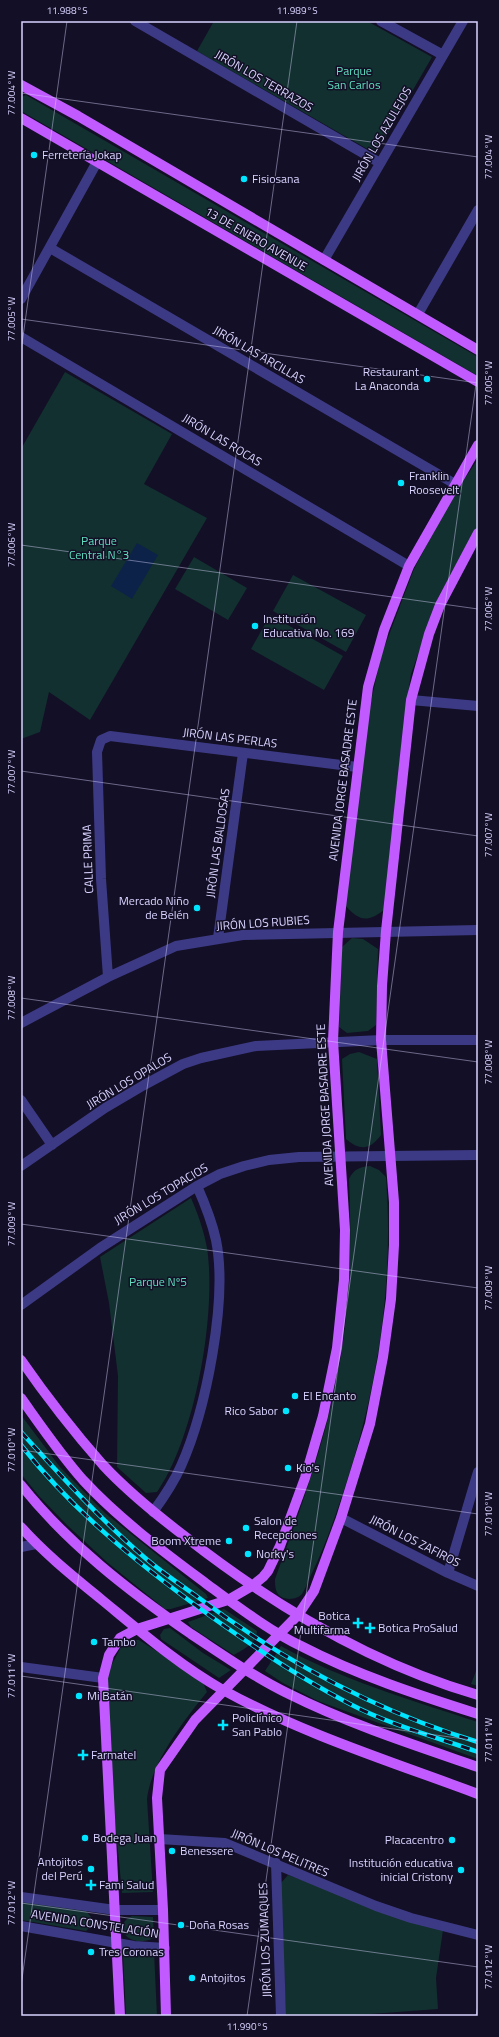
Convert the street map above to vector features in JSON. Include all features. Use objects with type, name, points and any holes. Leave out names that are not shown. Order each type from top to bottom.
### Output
[{"type":"main road","name":"13 DE ENERO AVENUE","points":[[21,85],[78,116],[478,350]]},
{"type":"main road","name":"13 DE ENERO AVENUE","points":[[21,118],[478,382]]},
{"type":"main road","name":"AVENIDA JORGE BASADRE ESTE","points":[[120,2016],[103,1678],[109,1656],[120,1638],[137,1629],[228,1600],[252,1586],[268,1571],[280,1546],[305,1478],[323,1416],[337,1348],[345,1230],[333,1041],[338,932],[368,687],[376,652],[393,603],[409,566],[478,445]]},
{"type":"main road","points":[[166,2016],[165,1948],[157,1798],[160,1770],[195,1720],[298,1615],[314,1591],[341,1518],[373,1411],[383,1357],[391,1299],[394,1245],[394,1202],[389,1155],[381,1040],[382,986],[386,931],[411,700],[429,634],[440,605],[477,538]]},
{"type":"main road","points":[[21,1360],[39,1387],[103,1465],[153,1512],[223,1567],[298,1615],[407,1670],[446,1686],[478,1696]]},
{"type":"main road","points":[[21,1398],[50,1439],[83,1480],[117,1513],[160,1550],[228,1600],[299,1646],[344,1666],[478,1714]]},
{"type":"main road","points":[[21,1485],[73,1542],[122,1584],[244,1669],[290,1695],[342,1718],[478,1767]]},
{"type":"main road","points":[[21,1527],[36,1544],[137,1629],[178,1661],[224,1690],[294,1723],[478,1794]]},
{"type":"street","name":"JIRÓN LOS TERRAZOS","points":[[135,21],[380,163]]},
{"type":"street","points":[[381,21],[443,55]]},
{"type":"street","name":"JIRÓN LOS AZULEJOS","points":[[324,260],[463,21]]},
{"type":"street","points":[[21,298],[97,162]]},
{"type":"street","points":[[418,314],[478,210]]},
{"type":"street","name":"JIRÓN LAS ARCILLAS","points":[[50,248],[455,484]]},
{"type":"street","name":"JIRÓN LAS ROCAS","points":[[21,337],[409,566]]},
{"type":"street","points":[[411,700],[478,706]]},
{"type":"street","name":"JIRÓN LAS PERLAS","points":[[100,740],[110,736],[357,767]]},
{"type":"street","name":"CALLE PRIMA","points":[[100,740],[97,752],[101,879],[108,977]]},
{"type":"street","name":"JIRÓN LAS BALDOSAS","points":[[218,938],[243,753]]},
{"type":"street","name":"JIRÓN LOS RUBIES","points":[[21,1024],[108,977],[176,946],[244,935],[478,930]]},
{"type":"street","name":"JIRÓN LOS OPALOS","points":[[21,1166],[105,1108],[158,1076],[183,1064],[220,1053],[256,1046],[333,1041],[478,1040]]},
{"type":"street","points":[[21,1100],[52,1145]]},
{"type":"street","name":"JIRÓN LOS TOPACIOS","points":[[21,1305],[100,1248],[197,1186],[220,1174],[269,1160],[299,1157],[478,1155]]},
{"type":"street","points":[[153,1512],[168,1491],[181,1465],[205,1391],[212,1356],[218,1296],[219,1265],[216,1241],[211,1221],[197,1186]]},
{"type":"street","points":[[448,1573],[478,1472]]},
{"type":"street","name":"JIRÓN LOS ZAFIROS","points":[[341,1518],[448,1573],[478,1586]]},
{"type":"street","points":[[21,1547],[36,1544]]},
{"type":"street","points":[[21,1667],[103,1678]]},
{"type":"street","name":"JIRÓN LOS PELITRES","points":[[159,1839],[225,1842],[376,1906],[411,1918],[478,1935]]},
{"type":"street","name":"JIRÓN LOS ZUMAQUES","points":[[276,1863],[281,2016]]},
{"type":"street","name":"AVENIDA CONSTELACIÓN","points":[[21,1897],[115,1910],[163,1910]]},
{"type":"street","name":"AVENIDA CONSTELACIÓN","points":[[21,1926],[117,1942],[165,1948]]},
{"type":"green space","name":"Parque San Carlos","points":[[214,21],[367,21],[432,57],[376,154],[197,51]]},
{"type":"green space","points":[[26,95],[478,357],[478,376],[21,111],[21,97]]},
{"type":"green space","name":"Parque Central N°3","points":[[65,372],[172,434],[144,484],[207,518],[90,720],[49,692],[40,732],[21,739],[21,449]]},
{"type":"green space","points":[[478,459],[478,525],[439,596],[411,674],[404,720],[384,910],[373,917],[359,917],[345,905],[370,706],[381,656],[414,569],[452,498]]},
{"type":"green space","points":[[194,557],[247,588],[228,620],[175,589]]},
{"type":"green space","points":[[293,575],[366,615],[346,652],[273,611]]},
{"type":"green space","points":[[270,615],[343,656],[324,690],[251,649]]},
{"type":"green space","points":[[352,938],[363,939],[378,949],[376,1025],[368,1031],[347,1033],[339,1027],[342,947]]},
{"type":"green space","points":[[359,1052],[377,1059],[381,1135],[373,1144],[365,1147],[356,1146],[346,1139],[342,1059],[350,1054]]},
{"type":"green space","points":[[370,1166],[379,1170],[386,1177],[388,1217],[388,1256],[385,1295],[375,1373],[357,1449],[334,1521],[302,1594],[297,1598],[286,1599],[278,1594],[275,1587],[275,1579],[302,1505],[325,1429],[332,1403],[345,1328],[350,1254],[349,1179],[357,1169]]},
{"type":"green space","name":"Parque Nº5","points":[[191,1198],[207,1248],[209,1306],[206,1339],[192,1408],[182,1440],[170,1469],[157,1492],[146,1493],[117,1467],[118,1376],[109,1303],[100,1257]]},
{"type":"green space","points":[[21,1415],[60,1467],[105,1513],[206,1594],[208,1598],[171,1609],[165,1609],[108,1563],[67,1525],[39,1496],[21,1474]]},
{"type":"green space","points":[[224,1609],[257,1631],[255,1639],[246,1648],[234,1655],[191,1627],[188,1622]]},
{"type":"green space","points":[[170,1628],[203,1653],[231,1670],[219,1678],[161,1639],[160,1635],[164,1629]]},
{"type":"green space","points":[[131,1640],[139,1640],[202,1680],[207,1692],[188,1715],[170,1742],[155,1771],[150,1785],[147,1799],[153,1892],[122,1893],[113,1798],[106,1676],[123,1643]]},
{"type":"green space","points":[[281,1646],[352,1679],[478,1722],[478,1759],[318,1701],[283,1683],[265,1671]]},
{"type":"green space","points":[[478,1666],[478,1686],[471,1684]]},
{"type":"green space","points":[[288,1875],[443,1930],[436,1978],[438,2009],[344,2016],[286,2016],[280,1884]]},
{"type":"green space","points":[[21,1901],[86,1911],[91,1917],[91,1926],[86,1931],[21,1920]]},
{"type":"green space","points":[[132,1916],[153,1917],[154,1938],[145,1941],[137,1941],[130,1939],[125,1935],[123,1925],[126,1920]]},
{"type":"green space","points":[[130,1950],[154,1951],[157,2016],[126,2016],[123,1953]]},
{"type":"water","points":[[137,543],[158,555],[132,599],[111,586]]},
{"type":"railway","points":[[21,1432],[81,1496],[150,1562],[227,1618],[261,1641],[295,1661],[366,1699],[402,1715],[478,1742]]},
{"type":"railway","points":[[21,1445],[41,1469],[83,1513],[129,1554],[177,1592],[256,1648],[312,1683],[350,1704],[381,1718],[478,1752]]},
{"type":"place","name":"Ferretería Jokap","points":[[34,155]]},
{"type":"place","name":"Fisiosana","points":[[244,179]]},
{"type":"place","name":"Restaurant La Anaconda","points":[[427,379]]},
{"type":"place","name":"Franklin Roosevelt","points":[[401,483]]},
{"type":"place","name":"Institución Educativa No. 169","points":[[255,626]]},
{"type":"place","name":"Mercado Niño de Belén","points":[[197,908]]},
{"type":"place","name":"El Encanto","points":[[295,1396]]},
{"type":"place","name":"Rico Sabor","points":[[286,1411]]},
{"type":"place","name":"Kio's","points":[[288,1468]]},
{"type":"place","name":"Salon de Recepciones","points":[[246,1528]]},
{"type":"place","name":"Boom Xtreme","points":[[229,1541]]},
{"type":"place","name":"Norky's","points":[[248,1554]]},
{"type":"place","name":"Botica Multifarma","points":[[358,1623]]},
{"type":"place","name":"Botica ProSalud","points":[[370,1628]]},
{"type":"place","name":"Tambo","points":[[94,1642]]},
{"type":"place","name":"Mi Batán","points":[[79,1696]]},
{"type":"place","name":"Policlínico San Pablo","points":[[223,1725]]},
{"type":"place","name":"Farmatel","points":[[83,1755]]},
{"type":"place","name":"Bodega Juan","points":[[85,1838]]},
{"type":"place","name":"Placacentro","points":[[452,1840]]},
{"type":"place","name":"Benessere","points":[[172,1851]]},
{"type":"place","name":"Antojitos del Perú","points":[[91,1869]]},
{"type":"place","name":"Institución educativa inicial Cristony","points":[[461,1870]]},
{"type":"place","name":"Fami Salud","points":[[91,1885]]},
{"type":"place","name":"Doña Rosas","points":[[181,1925]]},
{"type":"place","name":"Tres Coronas","points":[[91,1952]]},
{"type":"place","name":"Antojitos","points":[[192,1978]]}]
